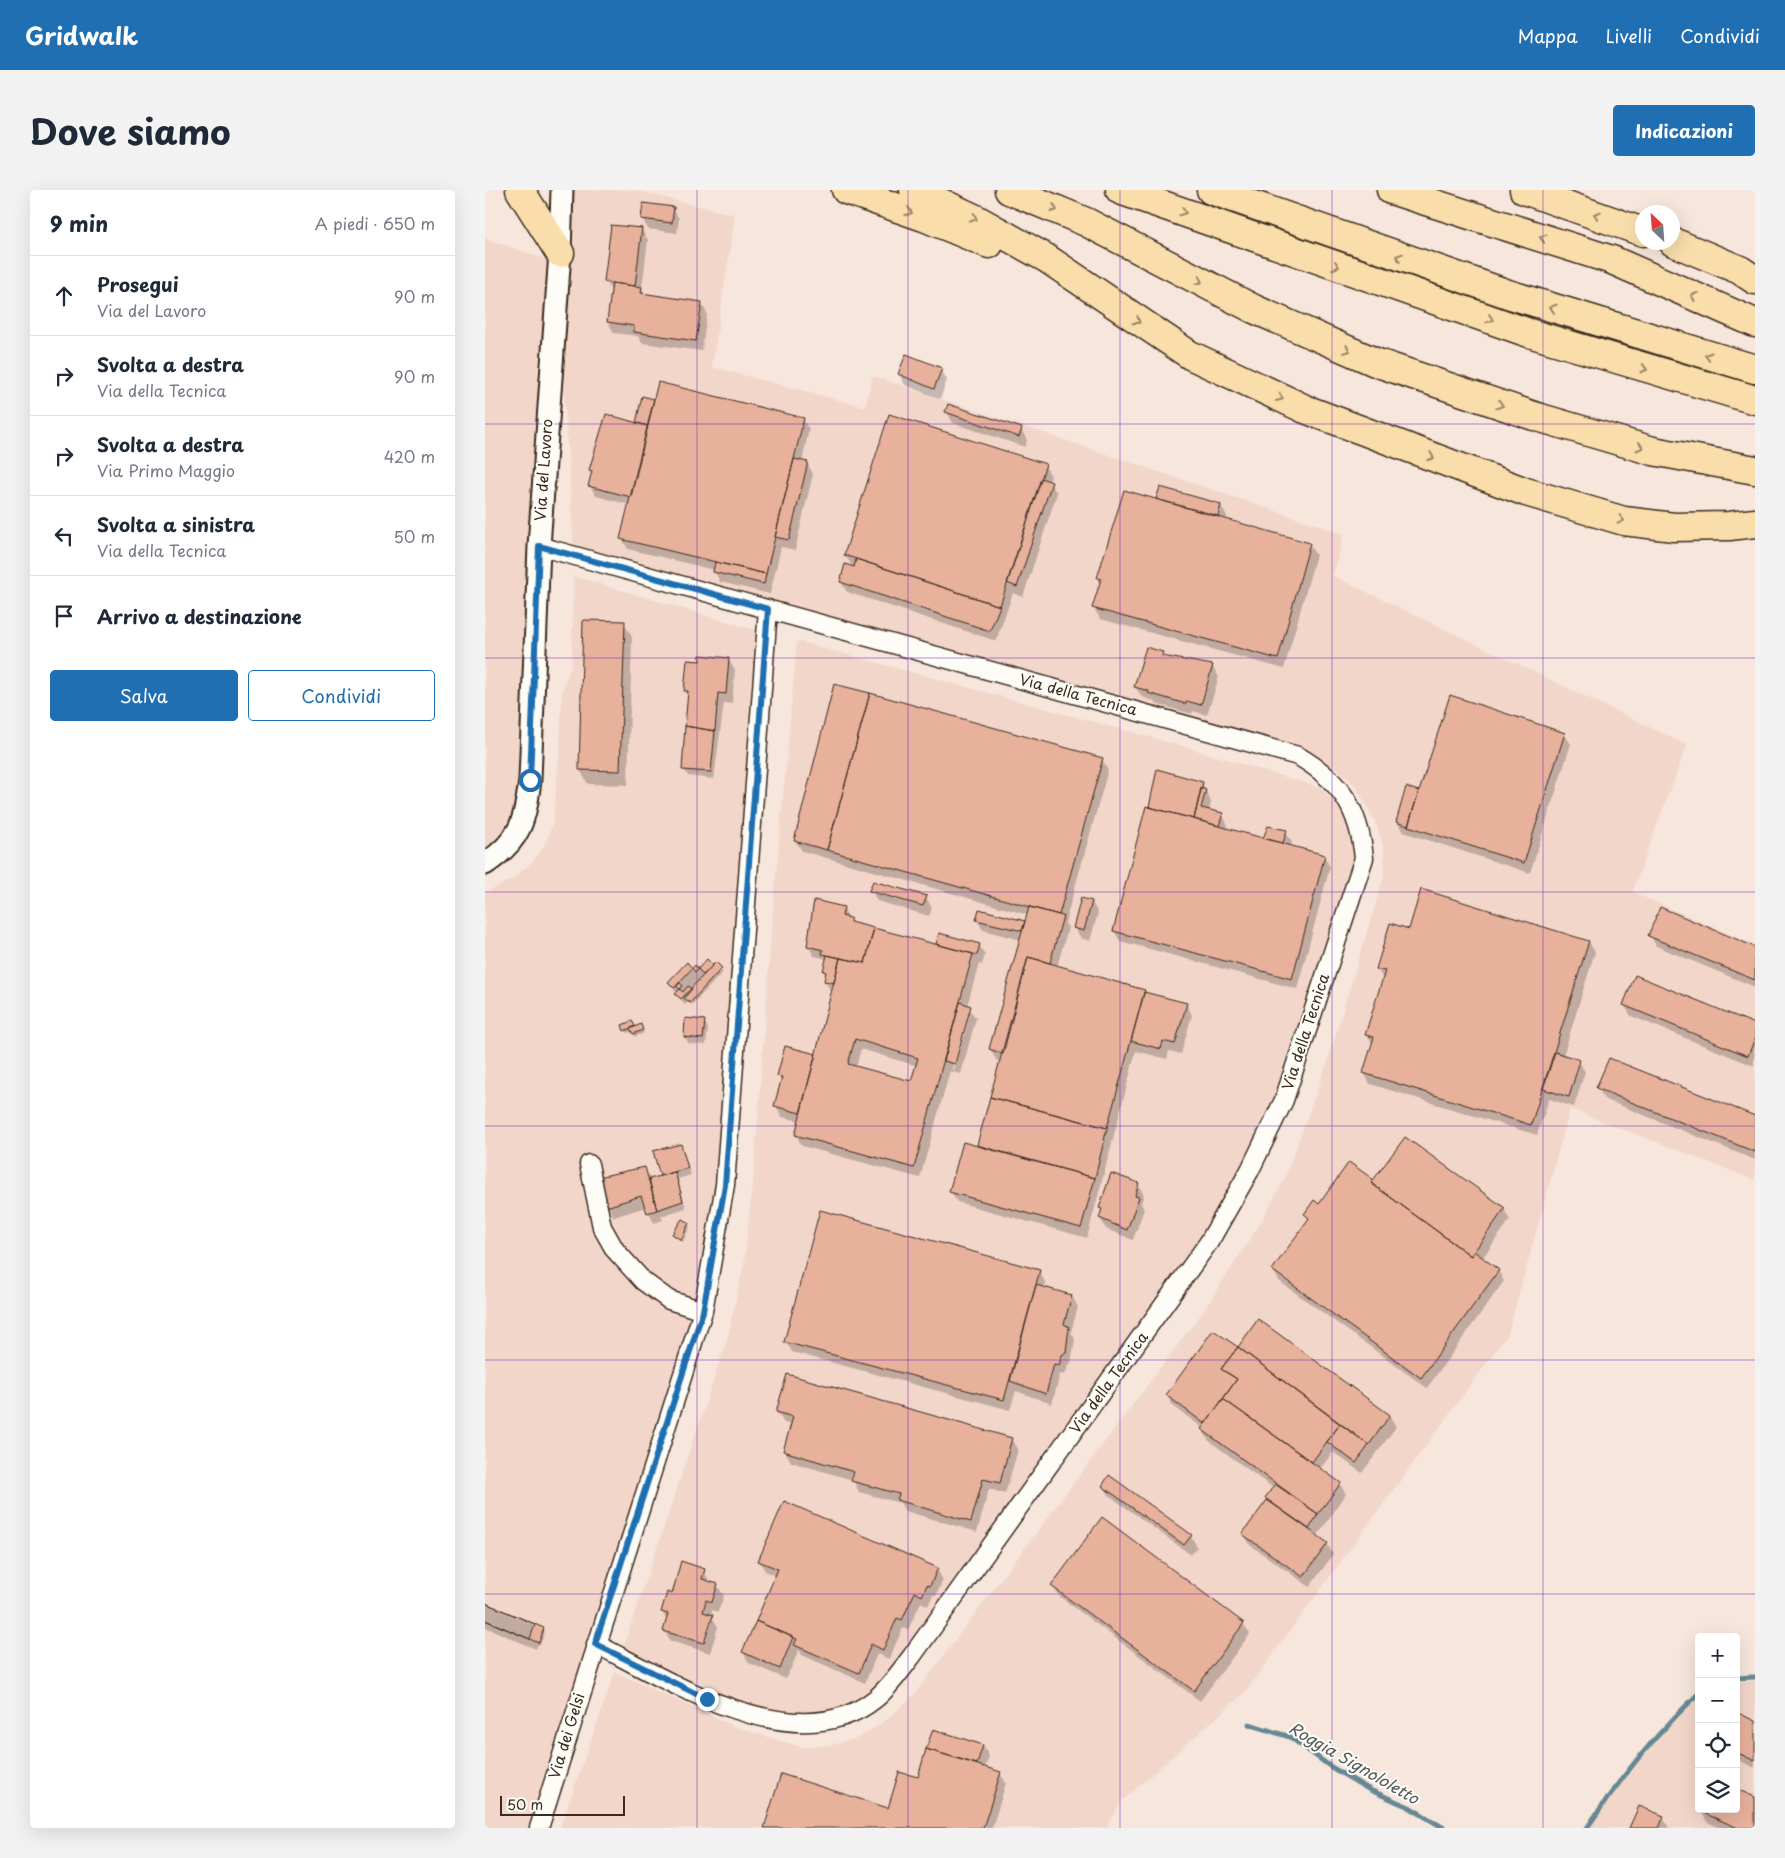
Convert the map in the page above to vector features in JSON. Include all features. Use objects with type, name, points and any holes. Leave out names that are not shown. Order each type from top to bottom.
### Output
[{"type":"highway","points":[[520,190],[560,253]]},
{"type":"highway","points":[[846,190],[924,217],[998,248],[1097,294]]},
{"type":"highway","points":[[914,190],[976,219],[1037,253],[1190,355],[1246,383],[1305,409],[1526,492],[1624,521],[1674,528],[1755,523]]},
{"type":"highway","points":[[1009,190],[1086,222],[1254,310],[1375,362],[1534,416],[1653,451],[1755,470]]},
{"type":"highway","points":[[1120,190],[1529,333],[1755,400]]},
{"type":"highway","points":[[1211,190],[1508,294],[1755,369]]},
{"type":"highway","points":[[1391,190],[1612,260],[1755,323]]},
{"type":"highway","points":[[1525,190],[1635,229]]},
{"type":"highway","points":[[1680,245],[1740,270],[1755,280]]},
{"type":"street","name":"Via del Lavoro","points":[[485,864],[500,854],[513,839],[525,817],[530,780],[539,546],[560,253],[562,190]]},
{"type":"street","name":"Via della Tecnica","points":[[539,546],[1298,756],[1319,768],[1340,789],[1353,810],[1362,837],[1364,858],[1284,1100],[1250,1170],[1209,1242],[913,1656],[875,1699],[851,1713],[818,1722],[786,1722],[748,1714],[707,1699],[595,1644]]},
{"type":"street","name":"Via dei Gelsi","points":[[539,1828],[595,1644],[703,1311],[725,1185],[768,609]]},
{"type":"street","points":[[589,1164],[602,1227],[615,1250],[643,1281],[669,1300],[703,1311]]},
{"type":"shaded area","points":[[562,190],[633,190],[735,215],[712,367],[865,407],[873,376],[1344,534],[1333,576],[1687,745],[1632,892],[1755,945],[1755,1180],[1570,1109],[1508,1334],[1245,1692],[1122,1801],[1106,1828],[560,1828],[615,1672],[738,1728],[801,1747],[832,1745],[858,1738],[884,1722],[914,1695],[1205,1309],[1261,1222],[1285,1178],[1327,1063],[1384,876],[1384,849],[1376,823],[1356,786],[1335,767],[1307,757],[574,550],[556,267],[538,361],[539,396],[530,595],[528,817],[485,866],[485,238],[556,263]]},
{"type":"shaded area","points":[[573,576],[772,635],[719,1260],[533,1828],[485,1828],[485,893],[513,879],[533,861],[546,843],[553,823],[560,749],[562,690],[572,663]]},
{"type":"shaded area","points":[[797,641],[1186,747],[1321,788],[1336,802],[1353,832],[1359,853],[1303,1055],[1262,1167],[1239,1209],[1184,1295],[1116,1387],[870,1702],[803,1722],[747,1705],[623,1648],[727,1340],[744,1264],[754,1172],[772,922]]},
{"type":"shaded area","points":[[1755,1681],[1755,1828],[1585,1828],[1695,1695],[1695,1813],[1740,1813],[1740,1682]]},
{"type":"building","points":[[643,203],[674,207],[672,223],[641,219]]},
{"type":"building","points":[[611,225],[642,228],[635,286],[604,282]]},
{"type":"building","points":[[612,283],[642,287],[641,293],[702,302],[696,341],[634,332],[634,326],[607,322]]},
{"type":"building","points":[[906,354],[942,368],[934,389],[898,374]]},
{"type":"building","points":[[658,382],[804,418],[766,574],[620,539]]},
{"type":"building","points":[[642,396],[654,399],[648,426],[636,423]]},
{"type":"building","points":[[948,404],[1022,428],[1019,437],[945,412]]},
{"type":"building","points":[[606,414],[648,426],[631,497],[588,486],[592,471],[589,470]]},
{"type":"building","points":[[889,414],[1046,464],[1000,606],[844,555]]},
{"type":"building","points":[[794,459],[808,462],[789,540],[775,537]]},
{"type":"building","points":[[1041,478],[1052,482],[1017,587],[1007,583]]},
{"type":"building","points":[[1160,487],[1221,504],[1218,516],[1156,499]]},
{"type":"building","points":[[1124,490],[1310,543],[1278,659],[1092,608],[1101,579],[1097,578]]},
{"type":"building","points":[[856,559],[1000,606],[990,631],[840,582],[845,564],[854,567]]},
{"type":"building","points":[[715,562],[766,574],[764,584],[713,572]]},
{"type":"building","points":[[583,620],[625,621],[620,771],[579,770]]},
{"type":"building","points":[[1146,647],[1163,652],[1162,656],[1213,665],[1201,705],[1187,701],[1186,704],[1134,687]]},
{"type":"building","points":[[700,655],[729,658],[726,694],[718,693],[715,731],[685,726],[688,691],[684,691],[687,660],[700,661]]},
{"type":"building","points":[[834,684],[870,693],[827,850],[794,841]]},
{"type":"building","points":[[870,693],[1103,758],[1059,915],[827,850]]},
{"type":"building","points":[[1450,695],[1565,733],[1524,863],[1408,826]]},
{"type":"building","points":[[685,726],[715,731],[711,772],[682,770]]},
{"type":"building","points":[[1157,769],[1203,782],[1194,819],[1149,807]]},
{"type":"building","points":[[1406,787],[1419,791],[1408,826],[1396,822]]},
{"type":"building","points":[[1201,788],[1206,790],[1201,808],[1223,813],[1219,826],[1194,819]]},
{"type":"building","points":[[1146,806],[1325,855],[1292,979],[1113,931]]},
{"type":"building","points":[[1268,826],[1287,830],[1283,843],[1263,838]]},
{"type":"building","points":[[873,881],[927,896],[923,906],[869,891]]},
{"type":"building","points":[[1421,889],[1589,941],[1531,1125],[1363,1073],[1374,1037],[1365,1035],[1385,971],[1376,969],[1390,923],[1409,929]]},
{"type":"building","points":[[1081,898],[1092,901],[1084,931],[1073,928]]},
{"type":"building","points":[[814,900],[844,907],[842,916],[851,918],[850,922],[874,928],[865,963],[822,954],[823,950],[807,946]]},
{"type":"building","points":[[1029,907],[1063,916],[1050,963],[1028,957],[1003,1054],[989,1049]]},
{"type":"building","points":[[1660,907],[1755,947],[1755,980],[1648,936]]},
{"type":"building","points":[[979,909],[1025,921],[1022,931],[976,920]]},
{"type":"building","points":[[874,928],[973,954],[914,1168],[795,1135],[840,958],[865,963]],"holes":[[[855,1039],[918,1058],[911,1081],[848,1064]]]},
{"type":"building","points":[[939,933],[980,944],[977,955],[936,944]]},
{"type":"building","points":[[827,955],[840,958],[834,983],[824,981],[826,972],[823,971]]},
{"type":"building","points":[[1028,957],[1145,990],[1107,1128],[990,1097]]},
{"type":"building","points":[[707,959],[713,965],[681,999],[675,994],[683,986],[680,983],[674,988],[668,982],[687,962],[695,972]]},
{"type":"building","points":[[716,962],[722,968],[690,1003],[684,998],[692,989],[688,986],[683,992],[676,986],[695,965],[703,975]]},
{"type":"building","points":[[1635,975],[1755,1024],[1755,1038],[1748,1056],[1623,1005]]},
{"type":"building","points":[[1144,992],[1187,1003],[1175,1044],[1163,1041],[1161,1049],[1131,1041]]},
{"type":"building","points":[[960,1002],[971,1006],[955,1064],[944,1061]]},
{"type":"building","points":[[685,1018],[705,1020],[703,1039],[684,1037]]},
{"type":"building","points":[[632,1021],[635,1026],[624,1031],[622,1025]]},
{"type":"building","points":[[641,1024],[643,1030],[633,1034],[630,1029]]},
{"type":"building","points":[[785,1046],[816,1054],[800,1113],[774,1106],[782,1077],[777,1076]]},
{"type":"building","points":[[1555,1052],[1580,1060],[1569,1097],[1543,1089]]},
{"type":"building","points":[[1609,1058],[1755,1116],[1755,1152],[1596,1088]]},
{"type":"building","points":[[990,1097],[1107,1128],[1095,1178],[977,1145]]},
{"type":"building","points":[[1405,1137],[1505,1208],[1471,1256],[1371,1183]]},
{"type":"building","points":[[963,1142],[1095,1178],[1081,1228],[949,1192]]},
{"type":"building","points":[[681,1144],[688,1168],[660,1176],[653,1151]]},
{"type":"building","points":[[1349,1162],[1374,1180],[1371,1183],[1471,1256],[1474,1251],[1499,1270],[1421,1378],[1272,1270],[1309,1218],[1304,1214],[1314,1200],[1319,1204]]},
{"type":"building","points":[[645,1167],[657,1210],[647,1213],[641,1196],[606,1207],[598,1177]]},
{"type":"building","points":[[675,1172],[683,1201],[657,1210],[649,1179]]},
{"type":"building","points":[[1111,1173],[1139,1183],[1135,1196],[1139,1197],[1127,1230],[1099,1218],[1102,1209],[1099,1208]]},
{"type":"building","points":[[820,1210],[1040,1270],[1004,1400],[784,1342]]},
{"type":"building","points":[[682,1219],[689,1223],[681,1240],[672,1234]]},
{"type":"building","points":[[1036,1285],[1072,1295],[1064,1324],[1069,1327],[1066,1352],[1062,1355],[1059,1365],[1054,1364],[1046,1394],[1010,1381]]},
{"type":"building","points":[[1258,1319],[1390,1415],[1369,1445],[1238,1347]]},
{"type":"building","points":[[1213,1330],[1238,1347],[1221,1369],[1237,1379],[1205,1424],[1166,1395]]},
{"type":"building","points":[[1238,1347],[1340,1424],[1312,1462],[1223,1399],[1237,1379],[1221,1369]]},
{"type":"building","points":[[787,1374],[1012,1438],[1000,1483],[983,1479],[971,1522],[897,1500],[899,1494],[851,1481],[854,1472],[783,1451],[793,1417],[776,1412]]},
{"type":"building","points":[[1223,1399],[1341,1483],[1318,1514],[1201,1429]]},
{"type":"building","points":[[1340,1424],[1369,1445],[1356,1463],[1327,1442]]},
{"type":"building","points":[[1109,1475],[1192,1535],[1184,1545],[1102,1486]]},
{"type":"building","points":[[1275,1484],[1318,1514],[1309,1529],[1265,1498]]},
{"type":"building","points":[[1267,1500],[1328,1543],[1303,1577],[1242,1534]]},
{"type":"building","points":[[784,1501],[938,1568],[930,1586],[927,1585],[922,1596],[915,1592],[902,1620],[897,1618],[883,1650],[871,1644],[859,1673],[794,1645],[797,1639],[756,1621],[778,1569],[758,1561]]},
{"type":"building","points":[[1102,1517],[1244,1623],[1194,1691],[1051,1586]]},
{"type":"building","points":[[681,1561],[705,1569],[702,1579],[718,1584],[712,1602],[706,1600],[703,1612],[713,1615],[704,1643],[663,1631],[668,1614],[661,1612],[667,1592],[672,1594]]},
{"type":"building","points":[[485,1603],[535,1624],[530,1639],[485,1620]]},
{"type":"building","points":[[485,1603],[544,1628],[539,1643],[485,1620]]},
{"type":"building","points":[[756,1621],[793,1637],[780,1669],[742,1652]]},
{"type":"building","points":[[1740,1714],[1755,1721],[1755,1761],[1740,1754]]},
{"type":"building","points":[[933,1729],[983,1745],[977,1764],[926,1749]]},
{"type":"building","points":[[926,1749],[1001,1772],[983,1828],[764,1828],[781,1774],[888,1808],[899,1772],[918,1777]]},
{"type":"building","points":[[1740,1791],[1755,1797],[1755,1828],[1738,1828],[1704,1813],[1740,1813]]},
{"type":"building","points":[[1639,1806],[1664,1816],[1659,1828],[1629,1828]]},
{"type":"waterway","name":"Roggia Signololetto","points":[[1740,1678],[1755,1677]]},
{"type":"waterway","name":"Roggia Signololetto","points":[[1587,1828],[1639,1757],[1695,1697]]},
{"type":"waterway","name":"Roggia Signololetto","points":[[1249,1724],[1290,1737],[1331,1767],[1370,1790],[1409,1807],[1444,1828]]},
{"type":"route","points":[[530,780],[539,546],[768,609],[725,1185],[703,1311],[595,1644],[707,1699]]}]
